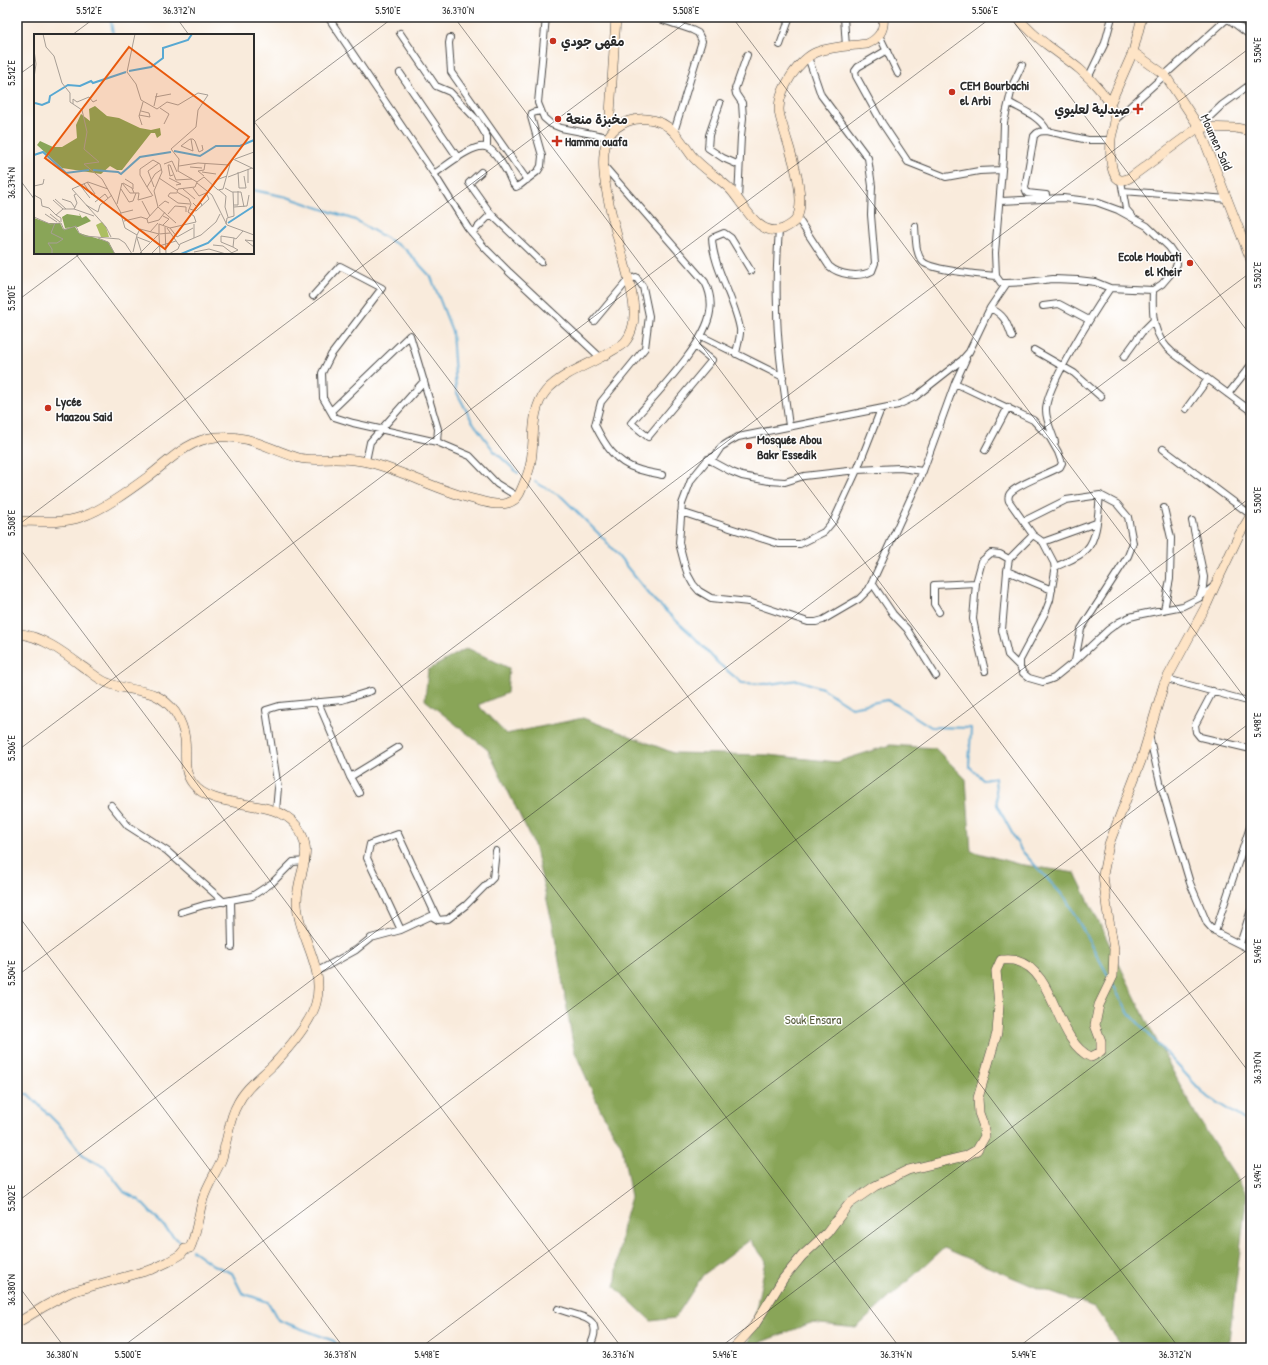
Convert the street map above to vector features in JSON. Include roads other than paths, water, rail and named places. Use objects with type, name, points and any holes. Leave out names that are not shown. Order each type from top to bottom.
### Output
[{"type":"main road","points":[[616,17],[610,114],[611,122],[616,128]]},
{"type":"main road","points":[[17,521],[64,521],[78,519],[90,514],[148,477],[185,447],[214,437],[231,437],[254,441],[301,458],[312,460],[339,459],[366,461],[384,466],[450,493],[493,504],[512,502],[518,497],[529,469],[536,412],[545,392],[553,384],[601,358],[625,341],[631,331],[634,316],[633,303],[602,164],[608,137],[616,128],[631,120],[643,118],[658,121],[674,132],[691,155],[705,170],[729,188],[756,222],[764,228],[779,230],[793,223],[797,217],[799,208],[799,191],[795,168],[779,109],[781,97],[786,85],[797,68],[808,56],[822,50],[867,44],[874,41],[882,29],[883,17]]},
{"type":"main road","points":[[1017,17],[1025,27],[1089,76],[1110,104],[1115,120],[1111,140],[1111,167],[1116,177],[1121,181],[1126,181],[1199,127],[1236,128],[1251,131]]},
{"type":"main road","points":[[1110,104],[1133,52],[1142,17]]},
{"type":"main road","name":"Moumen Said","points":[[1133,52],[1165,75],[1199,127],[1251,260]]},
{"type":"main road","points":[[734,1348],[754,1326],[783,1279],[802,1256],[827,1233],[849,1204],[875,1186],[908,1170],[966,1156],[977,1150],[985,1136],[979,1113],[978,1098],[996,1033],[999,1005],[996,971],[1001,960],[1016,960],[1029,966],[1042,981],[1075,1044],[1084,1054],[1091,1057],[1101,1052],[1101,1041],[1095,1025],[1099,1005],[1113,976],[1114,949],[1107,909],[1104,875],[1108,844],[1141,761],[1164,684],[1207,604],[1239,536],[1251,515]]},
{"type":"main road","points":[[17,633],[41,639],[59,648],[105,682],[119,687],[152,693],[164,701],[175,712],[182,725],[185,739],[185,767],[188,776],[194,785],[205,793],[219,799],[267,808],[294,822],[302,833],[306,846],[306,861],[298,887],[297,901],[299,917],[310,948],[316,972],[318,990],[316,1004],[311,1016],[293,1042],[274,1064],[246,1091],[233,1112],[221,1161],[209,1184],[202,1202],[194,1241],[188,1249],[168,1262],[153,1269],[72,1292],[17,1323]]},
{"type":"street","points":[[328,17],[434,174],[457,213],[472,233],[509,272],[601,358]]},
{"type":"street","points":[[546,17],[538,103],[540,111],[544,118],[551,124],[561,128],[608,137]]},
{"type":"street","points":[[654,17],[692,30],[698,33],[702,41],[674,132]]},
{"type":"street","points":[[780,45],[790,17]]},
{"type":"street","points":[[844,17],[846,47]]},
{"type":"street","points":[[1089,76],[1105,43],[1112,17]]},
{"type":"street","points":[[1115,120],[1227,17],[1251,36]]},
{"type":"street","points":[[400,32],[436,86],[450,92],[477,120],[487,137],[487,147]]},
{"type":"street","points":[[879,35],[898,74]]},
{"type":"street","points":[[450,38],[451,72],[527,180]]},
{"type":"street","points":[[887,50],[858,67],[855,71],[856,76],[882,123],[908,162],[946,177],[979,171],[1002,170]]},
{"type":"street","points":[[738,200],[741,136],[744,118],[742,103],[736,94],[735,89],[746,55]]},
{"type":"street","points":[[797,217],[829,266],[834,271],[839,273],[856,274],[868,273],[872,271],[875,263],[871,215],[872,186],[868,158],[821,95],[808,56]]},
{"type":"street","points":[[1022,65],[1013,84],[1010,103],[1004,122],[1000,201],[995,253],[996,276],[1001,283],[1053,279],[1078,280],[1095,282],[1110,288],[1153,290],[1162,284],[1174,270],[1177,264],[1176,257],[1169,247],[1147,226],[1134,218],[1126,209],[1121,181]]},
{"type":"street","points":[[400,74],[458,158]]},
{"type":"street","points":[[1199,127],[1222,105],[1251,84]]},
{"type":"street","points":[[1010,103],[1038,120],[1044,125],[1047,131]]},
{"type":"street","points":[[720,104],[708,136],[708,148],[723,158],[739,165]]},
{"type":"street","points":[[434,174],[473,148],[481,146],[487,147],[499,160],[513,185],[516,187],[520,185],[538,171],[541,166],[542,156],[531,117],[532,113],[540,111]]},
{"type":"street","points":[[1111,140],[1088,140],[1041,131],[1034,136],[1026,191],[1027,193],[1096,202],[1118,210],[1147,226]]},
{"type":"street","points":[[602,164],[705,282],[709,290],[711,300],[710,313],[701,336],[695,346],[631,423],[648,437],[712,360],[695,346]]},
{"type":"street","points":[[481,172],[469,183],[491,214],[541,262]]},
{"type":"street","points":[[1123,191],[1228,199]]},
{"type":"street","points":[[1000,201],[1063,198]]},
{"type":"street","points":[[472,233],[491,214]]},
{"type":"street","points":[[915,226],[918,253],[924,262],[932,266],[996,276]]},
{"type":"street","points":[[779,230],[777,308],[789,426]]},
{"type":"street","points":[[736,354],[740,331],[729,293],[712,250],[712,238],[724,233],[732,238],[751,271]]},
{"type":"street","points":[[313,296],[340,266],[382,288],[331,355],[322,373],[323,398],[334,417],[353,423],[381,428],[437,442],[470,456],[497,484],[518,497]]},
{"type":"street","points":[[594,320],[628,280],[636,277],[643,287],[649,316],[645,348],[601,402],[595,425],[604,444],[622,463],[638,470],[662,475]]},
{"type":"street","points":[[969,352],[957,365],[915,397],[898,405],[738,437],[721,447],[715,456],[708,459],[691,480],[682,504],[679,543],[688,574],[699,591],[711,598],[749,602],[808,622],[823,620],[865,594],[872,583],[923,471],[955,383],[969,352],[990,308],[1007,283]]},
{"type":"street","points":[[1020,667],[1020,660],[1045,613],[1050,600],[1054,567],[1052,558],[1043,542],[1033,535],[1009,501],[1008,497],[1010,493],[1060,467],[1062,463],[1046,410],[1050,390],[1089,320],[1110,288]]},
{"type":"street","points":[[1153,290],[1154,320],[1157,333],[1163,343],[1168,349],[1251,411]]},
{"type":"street","points":[[1043,306],[1059,304],[1089,320]]},
{"type":"street","points":[[990,308],[999,312],[1006,321],[1012,337]]},
{"type":"street","points":[[1124,357],[1142,332],[1154,320]]},
{"type":"street","points":[[331,411],[410,334],[438,429],[437,442]]},
{"type":"street","points":[[701,336],[783,377]]},
{"type":"street","points":[[1034,350],[1074,373],[1101,397]]},
{"type":"street","points":[[1228,394],[1251,365]]},
{"type":"street","points":[[1186,409],[1208,379]]},
{"type":"street","points":[[366,461],[370,442],[424,381]]},
{"type":"street","points":[[955,383],[1033,420],[1050,438],[1058,452]]},
{"type":"street","points":[[984,450],[1008,407]]},
{"type":"street","points":[[681,512],[779,544],[800,544],[824,532],[834,520],[857,470],[882,409]]},
{"type":"street","points":[[1163,449],[1251,515]]},
{"type":"street","points":[[708,459],[742,476],[768,481],[785,482],[804,476],[857,470],[900,468],[923,471]]},
{"type":"street","points":[[1024,521],[1066,500],[1100,495],[1117,504],[1128,517],[1133,543],[1128,556],[1081,629],[1075,661]]},
{"type":"street","points":[[1054,567],[1074,559],[1087,550],[1095,537],[1100,495]]},
{"type":"street","points":[[1164,508],[1171,538],[1170,579],[1164,610]]},
{"type":"street","points":[[1192,521],[1204,577],[1203,587],[1199,598]]},
{"type":"street","points":[[1043,542],[1096,522]]},
{"type":"street","points":[[1033,535],[1010,559],[1007,571],[1002,630],[1008,655],[1029,678],[1042,682],[1054,678],[1119,622],[1130,617],[1184,606],[1199,598],[1215,586]]},
{"type":"street","points":[[985,671],[973,619],[976,582],[982,561],[991,553],[1000,554],[1010,559]]},
{"type":"street","points":[[1007,571],[1052,590]]},
{"type":"street","points":[[939,612],[934,604],[934,585],[976,582]]},
{"type":"street","points":[[872,583],[893,614],[907,629],[936,676]]},
{"type":"street","points":[[1167,679],[1251,702]]},
{"type":"street","points":[[276,812],[278,788],[266,710],[279,706],[342,700],[371,691]]},
{"type":"street","points":[[1213,691],[1195,725],[1196,732],[1200,736],[1251,749]]},
{"type":"street","points":[[318,702],[350,777],[359,793]]},
{"type":"street","points":[[1149,733],[1160,782],[1190,883],[1207,922],[1215,932],[1251,950]]},
{"type":"street","points":[[350,777],[399,747]]},
{"type":"street","points":[[111,805],[128,826],[167,851],[228,901],[232,947]]},
{"type":"street","points":[[1215,932],[1251,824]]},
{"type":"street","points":[[400,930],[367,858],[370,844],[398,834],[438,920]]},
{"type":"street","points":[[316,972],[356,950],[371,938],[400,930],[431,916],[438,920],[448,919],[466,905],[493,878],[496,851]]},
{"type":"street","points":[[181,912],[252,896],[272,883],[292,862],[306,861]]},
{"type":"street","points":[[1240,944],[1251,910]]},
{"type":"street","points":[[558,1309],[593,1322],[596,1329],[595,1338],[589,1348]]},
{"type":"waterway","points":[[105,17],[111,21],[113,34]]},
{"type":"waterway","points":[[254,190],[287,197],[355,220],[405,249],[431,277],[452,331],[456,391],[472,421],[494,451],[518,473]]},
{"type":"waterway","points":[[535,482],[562,497],[604,539],[654,600],[695,638],[718,663],[742,683],[769,684],[798,680],[822,688],[851,707],[887,700],[931,727],[971,728],[969,766],[983,780],[995,778],[997,805],[1021,850],[1066,899],[1109,977]]},
{"type":"waterway","points":[[1112,983],[1129,1013],[1205,1095],[1251,1124]]},
{"type":"waterway","points":[[17,1094],[28,1094],[62,1128],[83,1155],[105,1167],[124,1192],[139,1200],[174,1237],[187,1246]]},
{"type":"waterway","points":[[192,1250],[213,1265],[232,1273],[242,1293],[268,1302],[278,1320],[334,1341],[339,1348]]},
{"type":"waterway","points":[[1251,1262],[1251,1293]]},
{"type":"waterway","points":[[1246,1348],[1251,1328]]},
{"type":"place","name":"مقهى جودي","points":[[553,41]]},
{"type":"place","name":"CEM Bourbachi el Arbi","points":[[952,92]]},
{"type":"place","name":"صيدلية لعليوي","points":[[1138,109]]},
{"type":"place","name":"مخبزة منعة","points":[[558,119]]},
{"type":"place","name":"Hamma ouafa","points":[[557,141]]},
{"type":"place","name":"Ecole Moubati el Kheir","points":[[1190,263]]},
{"type":"place","name":"Lycée Maazou Said","points":[[48,408]]},
{"type":"place","name":"Mosquée Abou Bakr Essedik","points":[[749,446]]},
{"type":"park label","name":"Souk Ensara","points":[[813,1019]]}]
